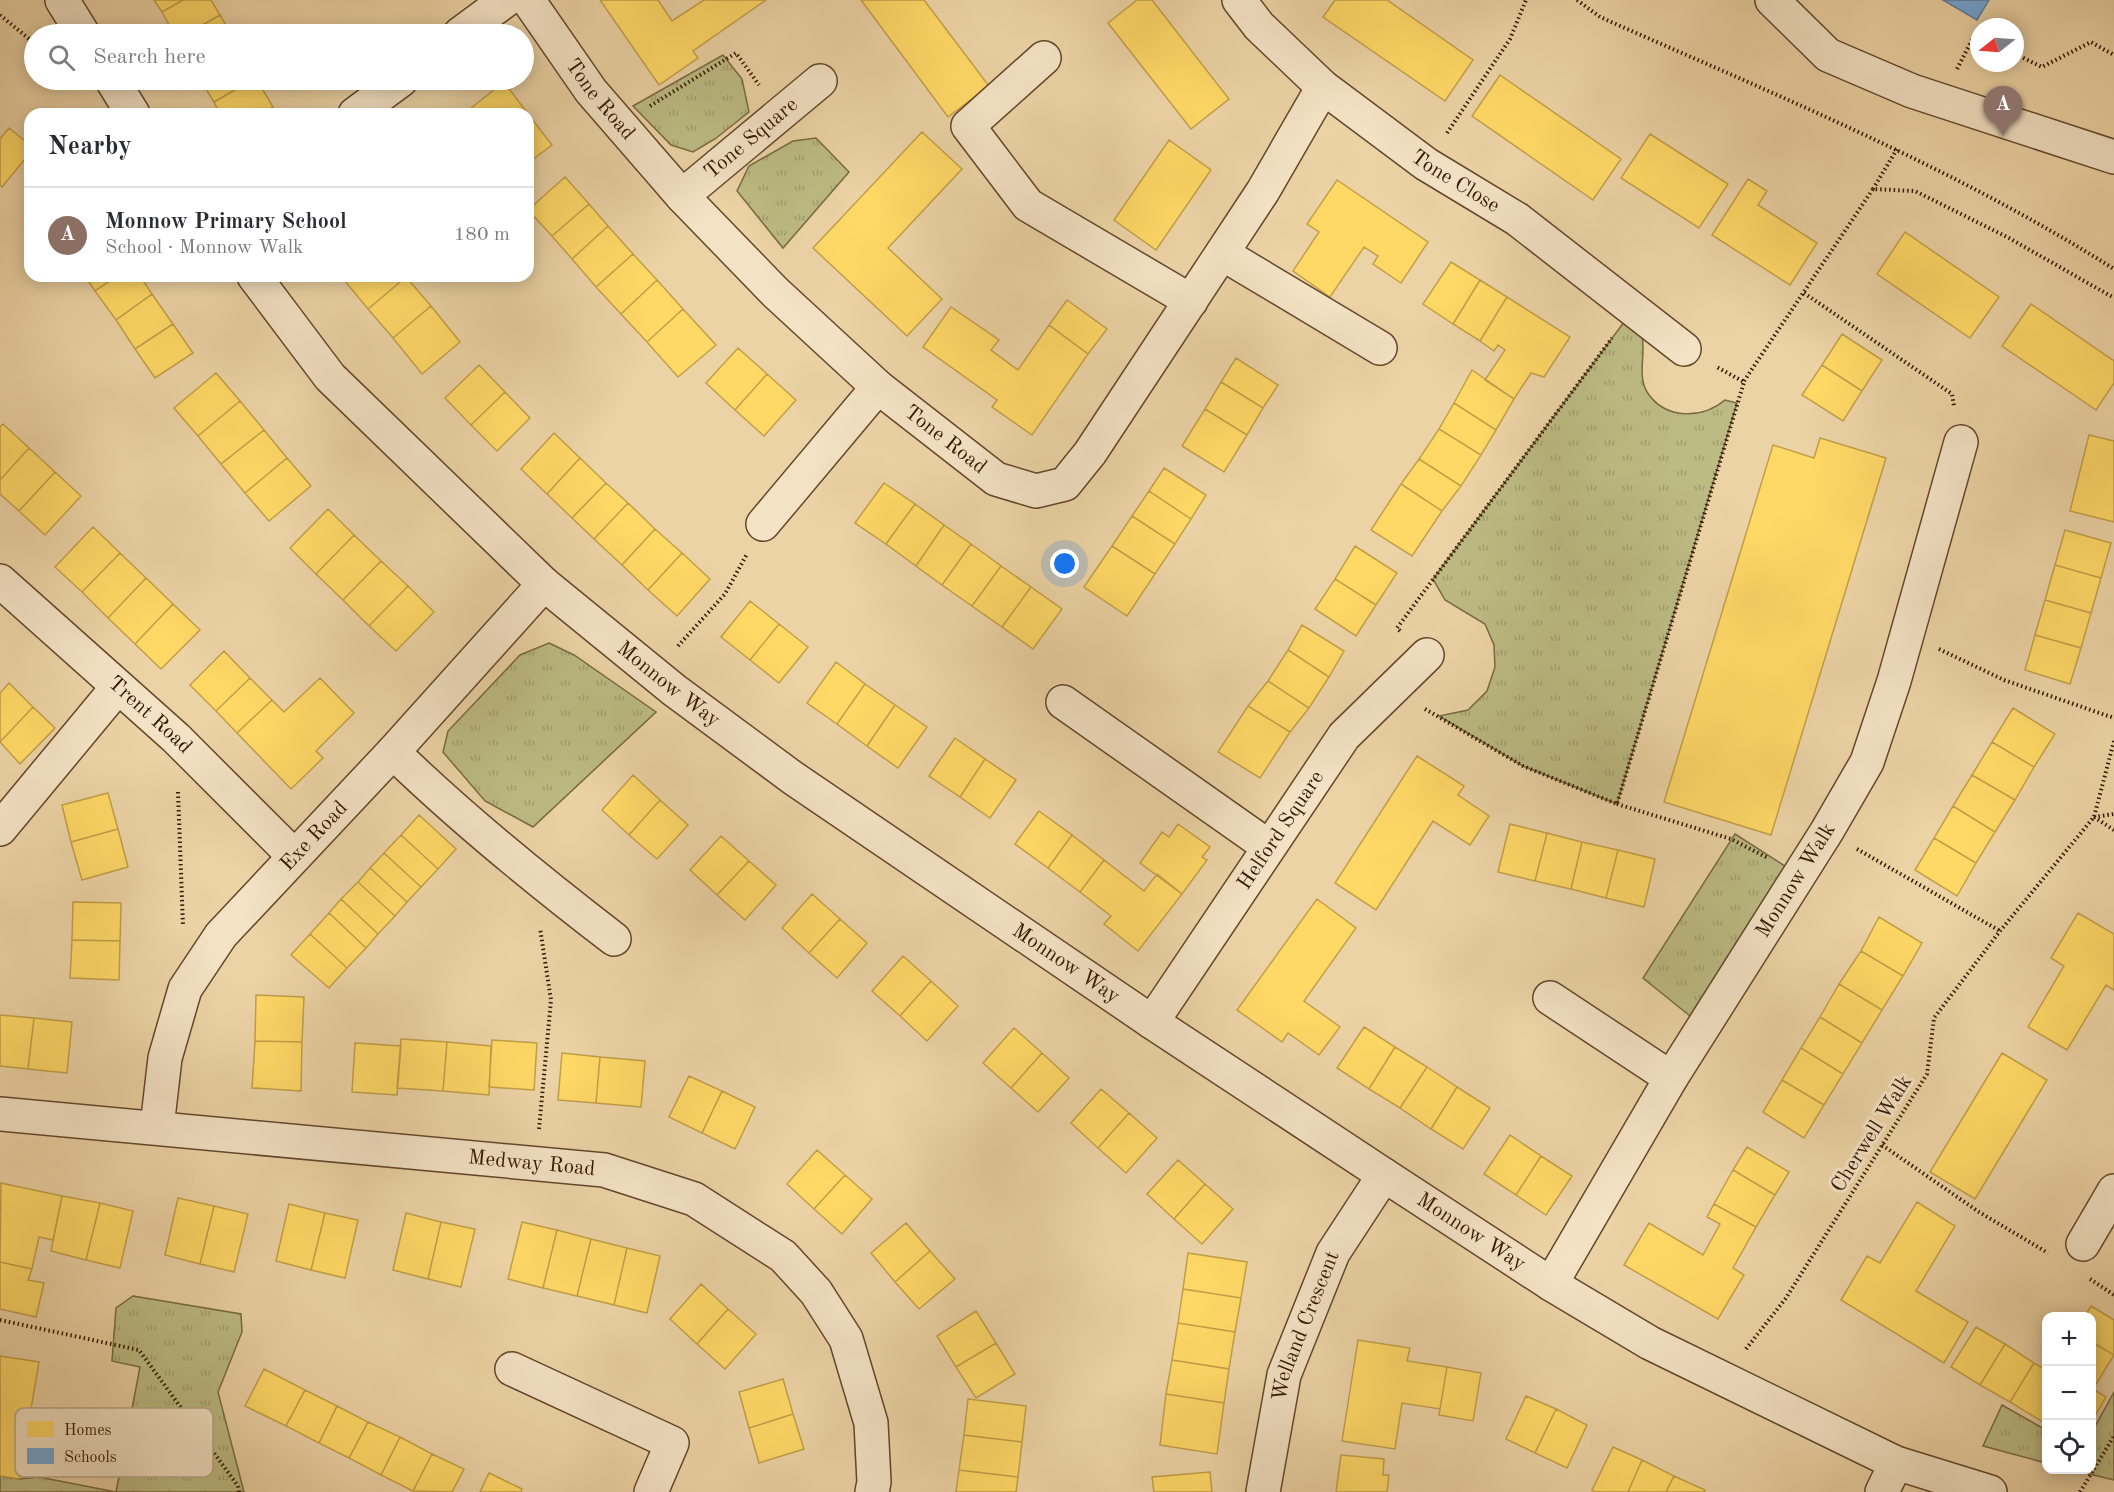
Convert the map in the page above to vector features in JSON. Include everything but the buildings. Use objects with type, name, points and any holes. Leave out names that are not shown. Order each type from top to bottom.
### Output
[{"type":"street","points":[[62,0],[77,24]]},
{"type":"street","points":[[474,24],[506,0]]},
{"type":"street","name":"Tone Road","points":[[528,0],[591,91],[682,196],[775,292],[878,387],[996,479],[1036,491],[1065,484],[1121,408],[1263,191],[1323,87]]},
{"type":"street","name":"Tone Close","points":[[1239,0],[1259,26],[1323,87],[1426,164],[1517,219],[1684,349]]},
{"type":"street","points":[[1772,0],[1828,55],[1912,91],[2114,157]]},
{"type":"street","points":[[1044,58],[968,126],[1028,205],[1191,301]]},
{"type":"street","name":"Tone Square","points":[[682,196],[820,81]]},
{"type":"street","points":[[118,90],[129,108]]},
{"type":"street","points":[[363,108],[387,90]]},
{"type":"street","points":[[1222,254],[1380,348]]},
{"type":"street","name":"Monnow Way","points":[[259,282],[330,377],[544,584],[653,673],[793,778],[1152,1022],[1551,1284],[1650,1343],[1896,1463],[1990,1492]]},
{"type":"street","points":[[763,524],[878,387]]},
{"type":"street","name":"Monnow Walk","points":[[1551,1284],[1671,1078],[1827,831],[1867,762],[1908,634],[1960,442]]},
{"type":"street","name":"Trent Road","points":[[0,581],[117,688],[176,738],[294,856]]},
{"type":"street","name":"Exe Road","points":[[156,1127],[165,1058],[185,989],[221,934],[393,752],[544,584]]},
{"type":"street","name":"Helford Square","points":[[1152,1022],[1344,736],[1391,688],[1427,656]]},
{"type":"street","points":[[0,829],[117,688]]},
{"type":"street","points":[[1063,702],[1269,847]]},
{"type":"street","points":[[393,752],[458,814],[532,876],[614,939]]},
{"type":"street","points":[[1550,998],[1671,1078]]},
{"type":"street","name":"Medway Road","points":[[0,1114],[604,1170],[694,1199],[783,1256],[816,1292],[846,1339],[871,1423],[874,1482],[872,1492]]},
{"type":"street","name":"Welland Crescent","points":[[1263,1492],[1284,1375],[1333,1253],[1384,1175]]},
{"type":"street","points":[[2070,1251],[2114,1191]]},
{"type":"street","points":[[512,1369],[672,1443],[651,1492]]},
{"type":"street","points":[[1882,1492],[1896,1463]]},
{"type":"path","points":[[1426,164],[1510,39],[1526,0]]},
{"type":"path","points":[[1577,0],[1600,17],[1897,149],[2048,228],[2114,269]]},
{"type":"path","points":[[0,15],[24,35]]},
{"type":"path","points":[[2024,58],[2042,67],[2091,42],[2114,55]]},
{"type":"path","points":[[620,124],[736,53],[780,114]]},
{"type":"path","points":[[1617,804],[1744,382],[1873,189],[1897,149]]},
{"type":"path","points":[[1873,189],[1915,191],[2009,238],[2114,298]]},
{"type":"path","points":[[1804,293],[1952,394],[1960,442]]},
{"type":"path","points":[[1427,656],[1397,628],[1633,310]]},
{"type":"path","points":[[1684,349],[1744,382]]},
{"type":"path","points":[[653,673],[725,594],[763,524]]},
{"type":"path","points":[[1908,634],[2004,680],[2114,718]]},
{"type":"path","points":[[1391,688],[1523,766],[1617,804],[1731,839],[1799,876]]},
{"type":"path","points":[[176,738],[183,930]]},
{"type":"path","points":[[2094,817],[2114,741]]},
{"type":"path","points":[[2094,817],[2114,814]]},
{"type":"path","points":[[2094,817],[2114,830]]},
{"type":"path","name":"Cherwell Walk","points":[[1723,1377],[1786,1298],[1927,1074],[1934,1018],[2000,931],[2094,817]]},
{"type":"path","points":[[1827,831],[2000,931]]},
{"type":"path","points":[[532,876],[551,1000],[535,1163]]},
{"type":"path","points":[[1882,1145],[1979,1212],[2070,1251]]},
{"type":"path","points":[[2086,1277],[2114,1295]]},
{"type":"path","points":[[0,1320],[139,1350],[181,1408]]},
{"type":"path","points":[[2080,1492],[2114,1436]]},
{"type":"path","points":[[213,1452],[238,1486],[239,1492]]},
{"type":"green space","points":[[723,55],[742,79],[749,112],[715,139],[693,152],[671,145],[633,106]]},
{"type":"green space","points":[[816,138],[849,172],[783,248],[737,191],[749,166],[793,141]]},
{"type":"green space","points":[[1633,310],[1642,336],[1644,385],[1655,401],[1664,408],[1684,414],[1706,411],[1725,400],[1737,403],[1617,804],[1523,766],[1439,716],[1468,710],[1487,691],[1495,667],[1494,645],[1485,624],[1445,600],[1433,579]]},
{"type":"green space","points":[[549,643],[574,655],[656,712],[533,827],[485,801],[443,752],[448,731],[520,655]]},
{"type":"green space","points":[[1735,834],[1785,866],[1690,1016],[1643,978]]},
{"type":"green space","points":[[133,1296],[241,1314],[242,1332],[218,1392],[244,1492],[116,1492],[119,1477],[213,1477],[213,1408],[132,1408],[140,1367],[112,1361],[116,1308]]},
{"type":"green space","points":[[2114,1392],[2114,1480],[2089,1474],[2096,1474],[2096,1425]]},
{"type":"green space","points":[[2002,1405],[2042,1428],[2042,1462],[1983,1446]]},
{"type":"green space","points":[[0,1476],[19,1479],[39,1477],[116,1492],[0,1492]]},
{"type":"place","name":"Monnow Primary School","points":[[2003,136]]}]
